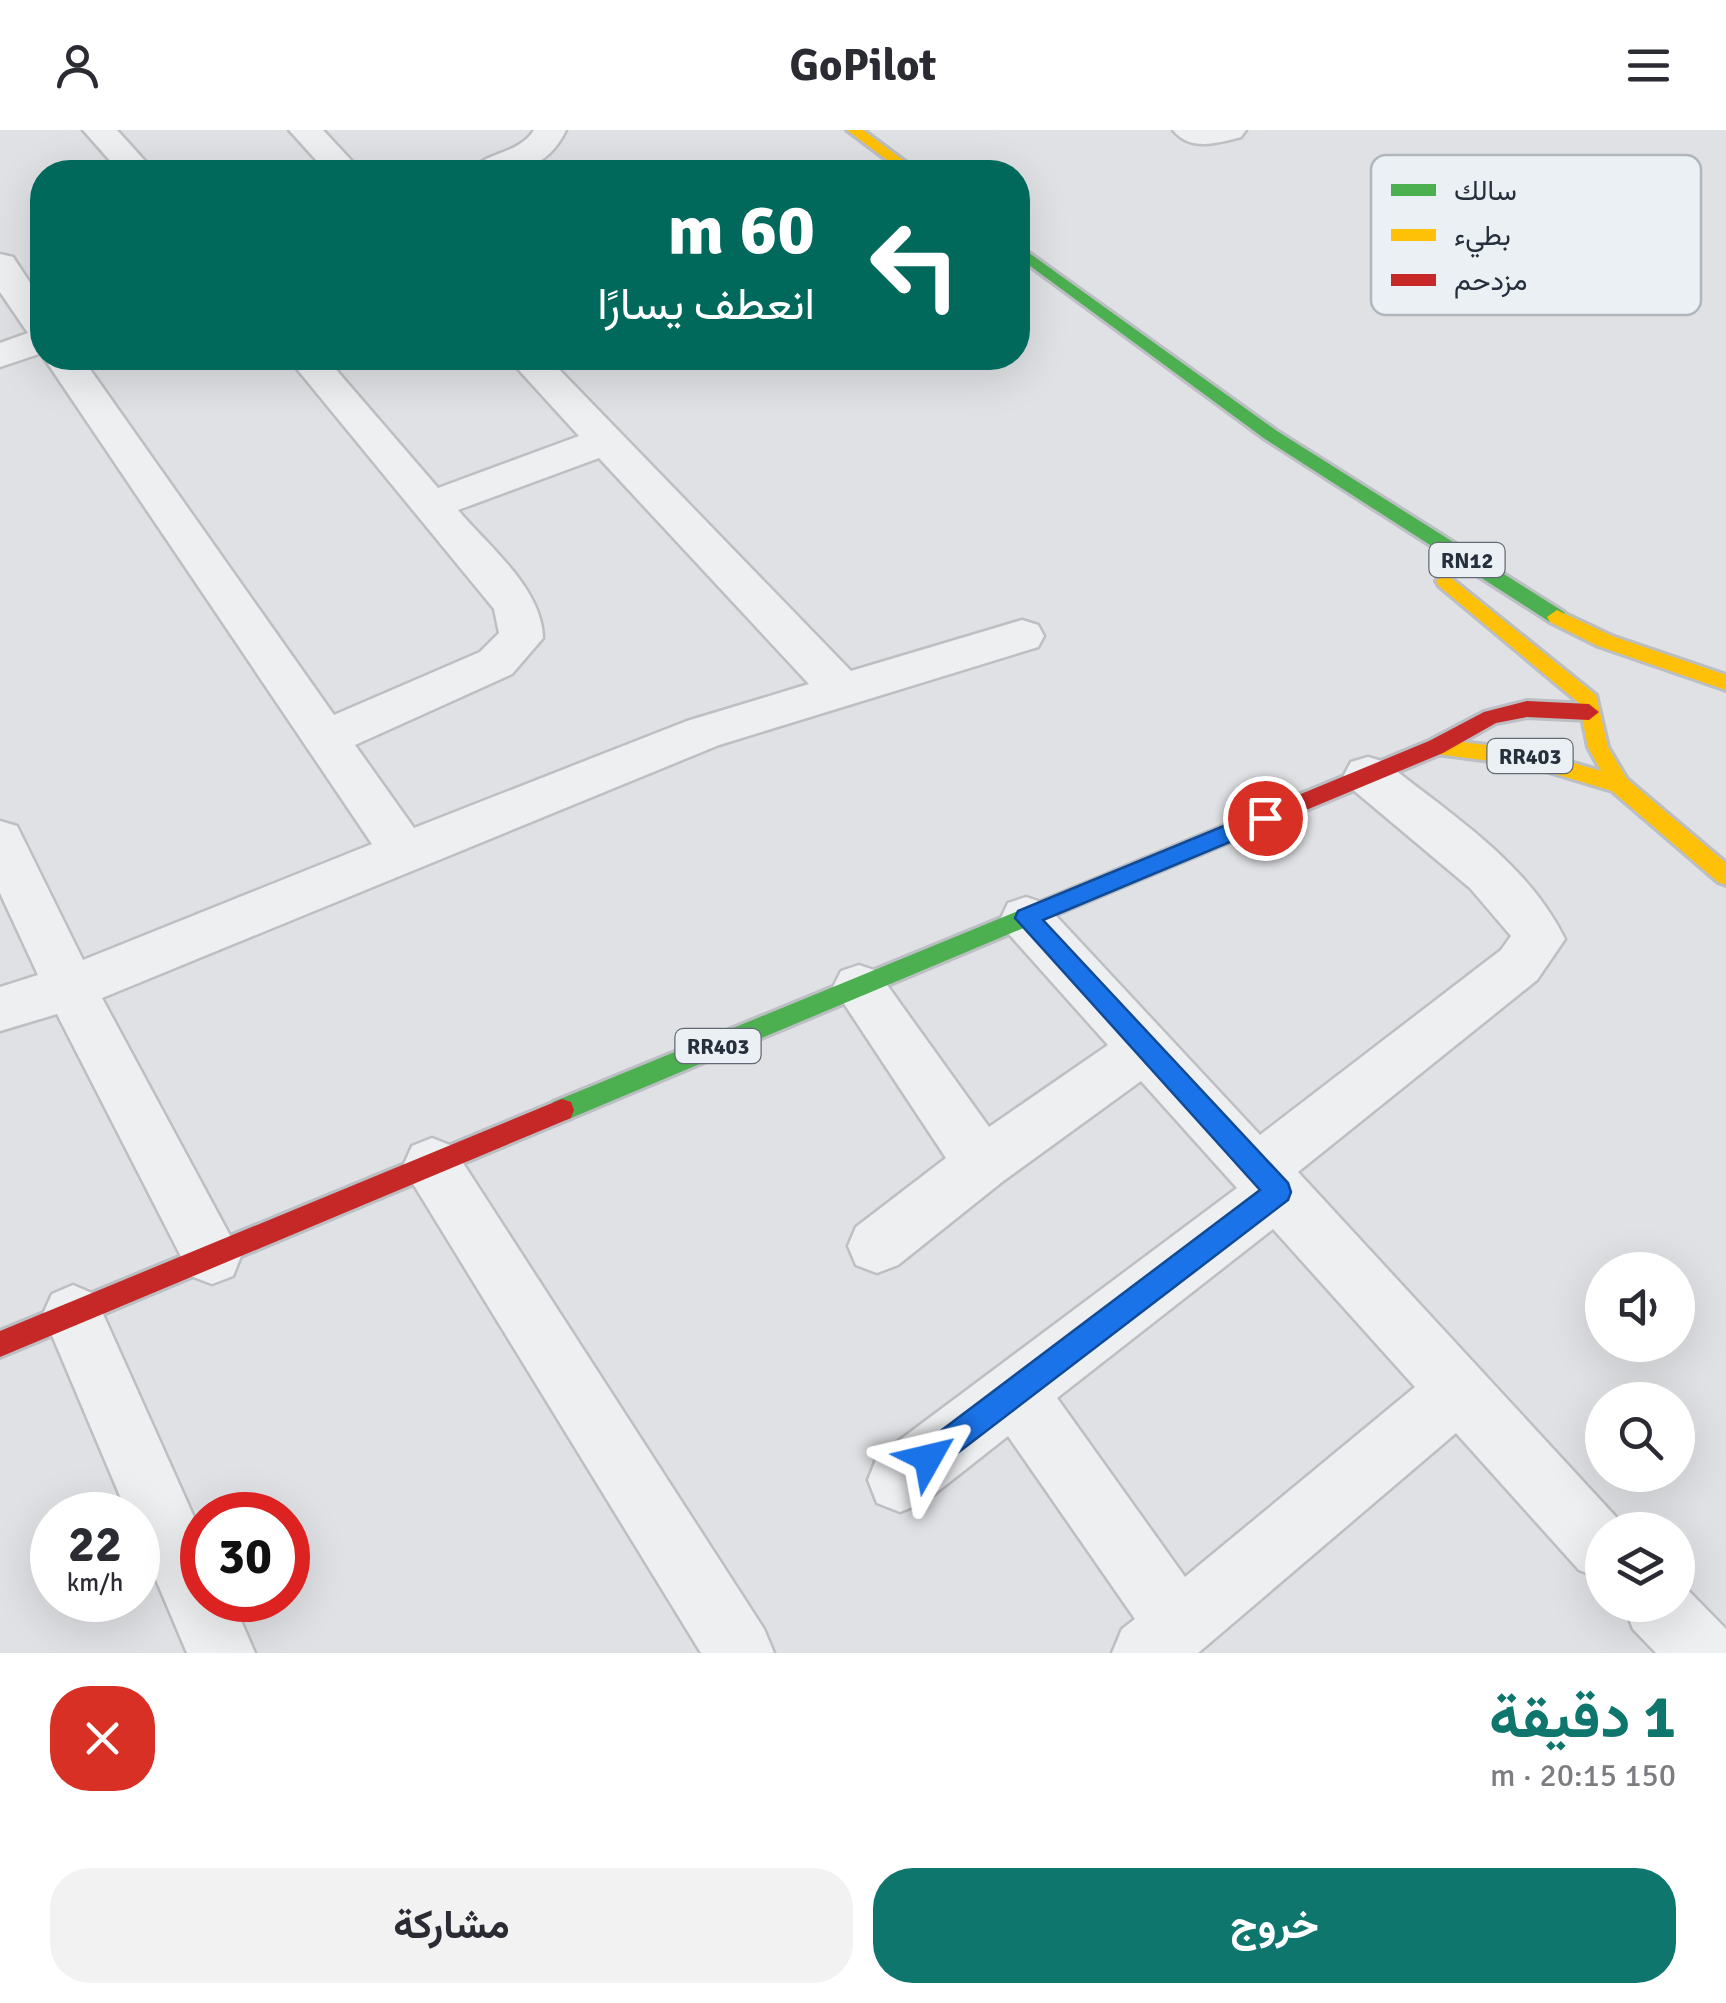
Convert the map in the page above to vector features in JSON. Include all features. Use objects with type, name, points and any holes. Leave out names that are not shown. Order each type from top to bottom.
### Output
[{"type":"main road","points":[[867,134],[898,160]]},
{"type":"main road","name":"RN12","points":[[1030,259],[1271,435],[1549,613],[1605,641],[1726,682]]},
{"type":"main road","name":"RN12","points":[[1271,435],[1594,700]]},
{"type":"main road","name":"RN12","points":[[1639,672],[1672,666]]},
{"type":"main road","points":[[1594,700],[1598,747],[1619,785],[1726,876]]},
{"type":"main road","name":"RR403","points":[[0,1344],[1436,747],[1473,722],[1504,712],[1594,700]]},
{"type":"main road","name":"RR403","points":[[1436,747],[1523,754],[1570,766],[1619,785]]},
{"type":"street","points":[[99,130],[127,160]]},
{"type":"street","points":[[305,130],[334,160]]},
{"type":"street","points":[[517,160],[532,154],[550,130]]},
{"type":"street","points":[[1190,130],[1206,136],[1230,130]]},
{"type":"street","points":[[0,264],[30,309]]},
{"type":"street","points":[[0,356],[30,345]]},
{"type":"street","points":[[71,370],[404,852]]},
{"type":"street","points":[[316,370],[514,604],[522,626],[520,638],[496,663],[324,740]]},
{"type":"street","points":[[537,370],[844,694]]},
{"type":"street","points":[[432,505],[605,441]]},
{"type":"street","points":[[0,1009],[70,988],[703,733],[844,694],[1022,636]]},
{"type":"street","points":[[900,1480],[1014,1392],[1268,1180],[1519,965],[1539,939],[1530,918],[1494,879],[1368,775]]},
{"type":"street","points":[[0,840],[70,988],[212,1256]]},
{"type":"street","points":[[1026,918],[1585,1529]]},
{"type":"street","points":[[859,987],[982,1164]]},
{"type":"street","points":[[878,1246],[982,1164],[1146,1048]]},
{"type":"street","points":[[432,1164],[740,1653]]},
{"type":"street","points":[[73,1314],[221,1653]]},
{"type":"street","points":[[1014,1392],[1162,1639],[1457,1392]]},
{"type":"traffic: fast","points":[[1030,259],[1271,435],[1557,617]]},
{"type":"traffic: fast","points":[[562,1110],[1118,879]]},
{"type":"traffic: slow","points":[[854,130],[895,160]]},
{"type":"traffic: slow","points":[[1446,581],[1589,700],[1598,747],[1619,785],[1726,876]]},
{"type":"traffic: slow","points":[[1557,617],[1605,641],[1726,683]]},
{"type":"traffic: slow","points":[[1436,747],[1529,758],[1619,785]]},
{"type":"traffic: jam","points":[[1118,879],[1436,747],[1491,717],[1527,709],[1589,712]]},
{"type":"traffic: jam","points":[[0,1344],[562,1110]]},
{"type":"route","points":[[928,1458],[1278,1192],[1026,918],[1265,818]]}]
